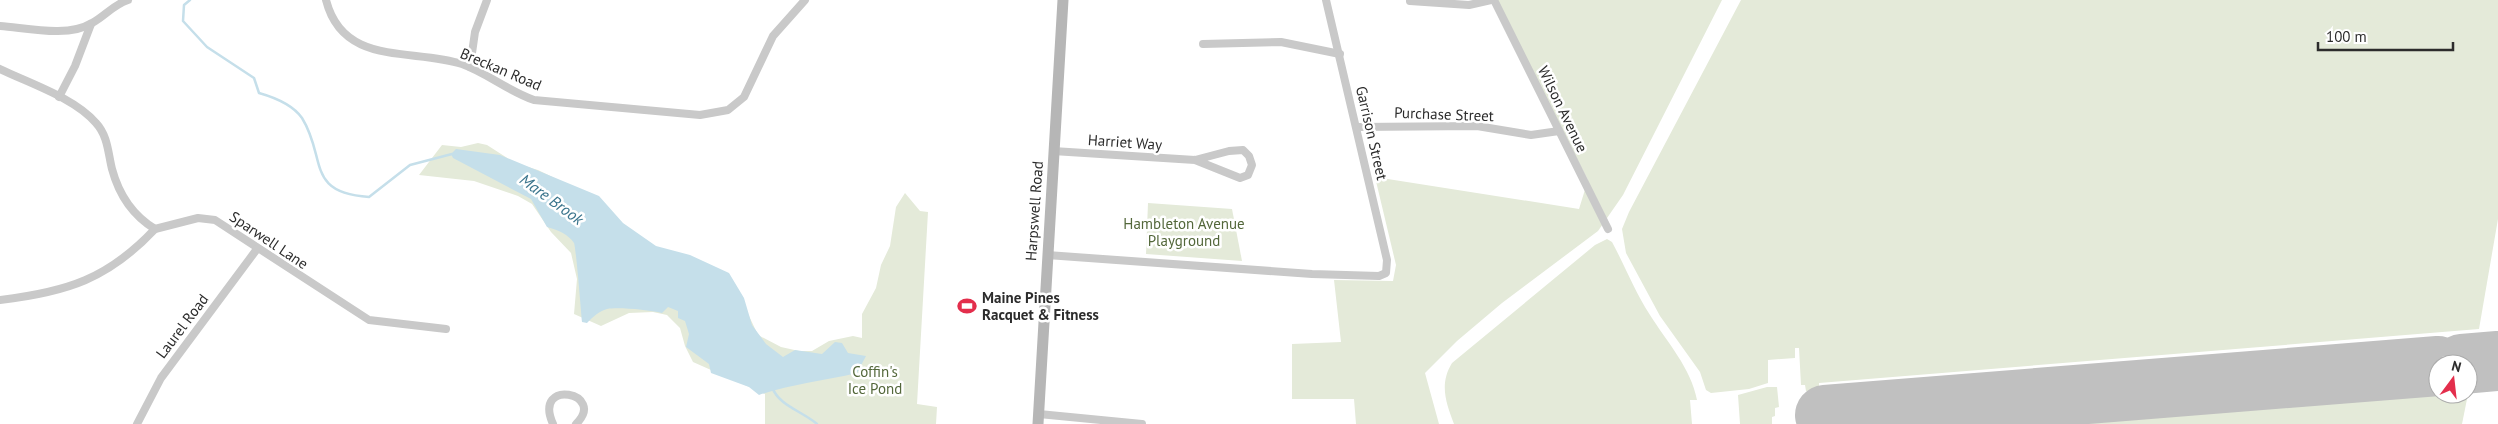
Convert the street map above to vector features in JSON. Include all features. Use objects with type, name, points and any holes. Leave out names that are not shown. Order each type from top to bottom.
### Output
[{"type":"main road","name":"Harpswell Road","points":[[1038,419],[1063,0]]},
{"type":"street","points":[[0,26],[62,31],[91,24],[105,13],[128,0]]},
{"type":"street","name":"Breckan Road","points":[[326,0],[332,15],[342,31],[363,46],[470,67],[521,95],[554,102],[700,115],[728,110],[744,97],[772,36],[805,0]]},
{"type":"street","points":[[470,67],[475,32],[487,0]]},
{"type":"street","name":"Garrison Street","points":[[1047,255],[1312,274],[1379,276],[1386,273],[1387,260],[1326,0]]},
{"type":"street","name":"Wilson Avenue","points":[[1410,1],[1469,6],[1493,0],[1608,229]]},
{"type":"street","points":[[59,97],[79,58],[91,24]]},
{"type":"street","points":[[1202,44],[1281,42],[1340,54]]},
{"type":"street","points":[[0,69],[59,97],[84,111],[97,123],[106,140],[112,169],[121,194],[141,220],[155,229],[138,247],[99,275],[83,283],[49,293],[0,300]]},
{"type":"street","name":"Purchase Street","points":[[1357,127],[1477,126],[1531,135],[1559,131]]},
{"type":"street","name":"Harriet Way","points":[[1053,151],[1195,160],[1240,178],[1248,175],[1252,165],[1249,156],[1243,150],[1229,151],[1195,160]]},
{"type":"street","name":"Sparwell Lane","points":[[155,229],[167,228],[190,219],[207,218],[215,220],[369,320],[446,329]]},
{"type":"street","name":"Laurel Road","points":[[137,424],[161,378],[257,249]]},
{"type":"street","points":[[553,424],[549,412],[551,402],[565,393],[578,397],[582,404],[583,413],[576,424]]},
{"type":"street","points":[[1038,419],[1142,424]]},
{"type":"green space","points":[[1495,0],[1722,0],[1623,195],[1598,231],[1502,303],[1457,341],[1425,373],[1439,424],[1356,424],[1354,399],[1292,399],[1292,344],[1341,342],[1334,280],[1393,281],[1396,265],[1375,177],[1579,209],[1588,180]]},
{"type":"green space","points":[[1741,0],[2498,0],[2498,219],[2479,329],[1819,383],[1819,390],[1806,391],[1805,385],[1801,385],[1799,348],[1795,348],[1795,358],[1768,360],[1768,383],[1749,389],[1711,393],[1706,390],[1700,372],[1660,316],[1626,253],[1622,229],[1629,212]]},
{"type":"green space","name":"Coffin's Ice Pond","points":[[478,143],[487,145],[515,163],[538,170],[571,186],[749,316],[758,335],[781,347],[799,351],[812,351],[829,341],[853,336],[862,338],[862,314],[876,288],[881,265],[890,246],[896,207],[905,193],[920,211],[928,212],[917,404],[937,407],[936,424],[765,424],[765,394],[693,362],[685,346],[680,328],[667,315],[653,312],[629,313],[601,326],[574,314],[577,279],[571,253],[551,232],[532,204],[518,196],[474,181],[419,175],[442,145],[461,147]]},
{"type":"green space","name":"Hambleton Avenue Playground","points":[[1148,203],[1232,209],[1242,261],[1146,254]]},
{"type":"green space","points":[[1607,239],[1612,242],[1645,306],[1690,377],[1697,400],[1690,400],[1692,424],[1454,424],[1445,394],[1446,378],[1452,363],[1595,245]]},
{"type":"green space","points":[[1767,387],[1777,387],[1779,407],[1775,408],[1772,424],[1740,424],[1738,395]]},
{"type":"green space","points":[[1819,394],[1822,424],[1820,424],[1819,417],[1815,413],[1808,413],[1806,395]]},
{"type":"green space","points":[[2428,396],[2428,404],[2466,404],[2462,424],[2072,424]]},
{"type":"water","name":"Coffin's Ice Pond","points":[[456,149],[500,155],[599,196],[623,223],[656,246],[690,255],[729,273],[744,298],[752,325],[766,344],[783,357],[795,350],[822,354],[835,342],[842,343],[848,353],[866,356],[857,373],[783,388],[759,395],[749,387],[711,373],[709,364],[686,347],[689,334],[685,321],[678,318],[678,311],[668,307],[662,313],[634,309],[607,309],[594,316],[587,323],[582,322],[574,243],[569,237],[547,227],[531,199],[453,158],[451,154]]},
{"type":"waterway","name":"Mare Brook","points":[[190,0],[184,5],[183,21],[207,47],[254,78],[259,93],[282,102],[298,113],[309,133],[321,171],[326,181],[335,189],[349,194],[369,197],[410,165],[452,154]]},
{"type":"waterway","name":"Mare Brook","points":[[772,387],[775,394],[785,404],[817,424]]},
{"type":"runway","points":[[2478,363],[2498,361]]},
{"type":"runway","points":[[1825,415],[2428,367]]},
{"type":"place","name":"Maine Pines Racquet & Fitness","points":[[967,306]]}]
